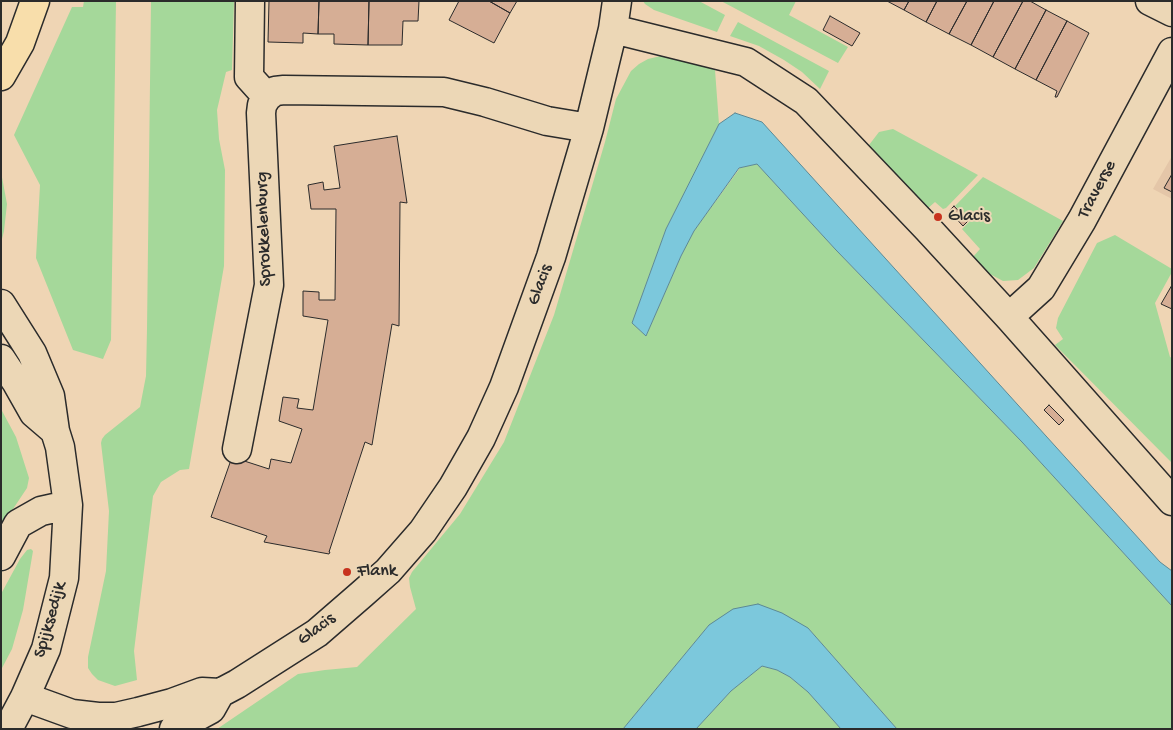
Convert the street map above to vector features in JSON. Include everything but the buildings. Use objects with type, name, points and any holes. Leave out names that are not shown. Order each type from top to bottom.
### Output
[{"type":"main road","points":[[1,76],[20,43],[35,1]]},
{"type":"street","points":[[250,1],[248,77],[267,97],[275,91],[284,90],[444,92],[486,102],[547,121],[589,128]]},
{"type":"street","points":[[617,1],[613,30],[746,62],[806,101],[927,228],[1172,501]]},
{"type":"street","points":[[1150,1],[1172,12]]},
{"type":"street","name":"Glacis","points":[[25,697],[72,714],[116,716],[172,703],[202,692],[220,693],[316,633],[388,572],[423,531],[453,487],[481,438],[504,387],[551,257],[589,128],[613,30]]},
{"type":"street","name":"Traverse","points":[[1008,317],[1041,288],[1082,220],[1172,52]]},
{"type":"street","name":"Sprokkelenburg","points":[[237,449],[269,285],[261,113],[262,105],[267,97]]},
{"type":"street","name":"Spijksedijk","points":[[1,304],[32,353],[50,396],[68,505],[64,578],[46,649],[25,697],[8,729]]},
{"type":"street","points":[[1,359],[34,413],[55,431]]},
{"type":"street","points":[[1,556],[18,524],[41,511],[68,505]]},
{"type":"street","name":"Glacis","points":[[174,729],[211,709],[220,693]]},
{"type":"shaded area","points":[[1172,156],[1172,199],[1153,189]]},
{"type":"green space","points":[[84,1],[116,1],[111,340],[103,359],[73,350],[36,258],[40,185],[14,135],[72,7],[83,7]]},
{"type":"green space","points":[[151,1],[234,1],[232,70],[226,72],[217,110],[219,139],[225,170],[224,266],[189,469],[180,470],[161,482],[153,496],[134,651],[137,680],[115,686],[98,680],[92,674],[88,668],[88,657],[106,571],[109,511],[101,443],[105,435],[140,407],[146,376]]},
{"type":"green space","points":[[643,1],[699,1],[725,15],[717,32],[654,10]]},
{"type":"green space","points":[[721,1],[796,1],[789,15],[848,47],[838,63]]},
{"type":"green space","points":[[738,22],[829,71],[820,89],[802,72],[784,60],[759,46],[730,36]]},
{"type":"green space","points":[[665,55],[684,57],[715,70],[719,124],[666,229],[632,323],[646,336],[694,231],[740,168],[757,164],[836,250],[1022,442],[1172,606],[1172,729],[897,729],[808,628],[709,625],[623,729],[217,729],[298,674],[357,667],[416,609],[409,578],[460,514],[504,442],[554,315],[616,99],[631,71],[648,59]]},
{"type":"green space","points":[[893,129],[978,175],[946,208],[943,209],[935,202],[927,209],[869,145],[879,132]]},
{"type":"green space","points":[[1,172],[7,204],[1,243]]},
{"type":"green space","points":[[983,177],[1063,221],[1034,268],[1018,280],[1003,281],[988,273],[972,258],[980,249],[962,229],[970,221],[955,206]]},
{"type":"green space","points":[[1115,235],[1172,269],[1155,303],[1170,357],[1172,358],[1172,463],[1055,345],[1063,339],[1056,328],[1058,318],[1097,243]]},
{"type":"green space","points":[[1,409],[16,437],[29,478],[27,488],[1,527]]},
{"type":"green space","points":[[31,549],[33,551],[23,610],[12,649],[1,670],[1,594],[20,559],[27,550]]},
{"type":"green space","points":[[762,666],[777,670],[790,677],[808,692],[841,729],[696,729],[731,691]]},
{"type":"water","points":[[735,113],[762,122],[1160,562],[1172,571],[1172,606],[1022,442],[836,250],[757,164],[739,168],[694,231],[646,336],[632,323],[666,229],[719,124]]},
{"type":"water","points":[[758,604],[782,613],[808,628],[897,729],[841,729],[808,692],[790,677],[777,670],[762,666],[731,691],[696,729],[623,729],[709,625],[733,609]]},
{"type":"place","name":"Glacis","points":[[938,217]]},
{"type":"place","name":"Flank","points":[[347,572]]}]
